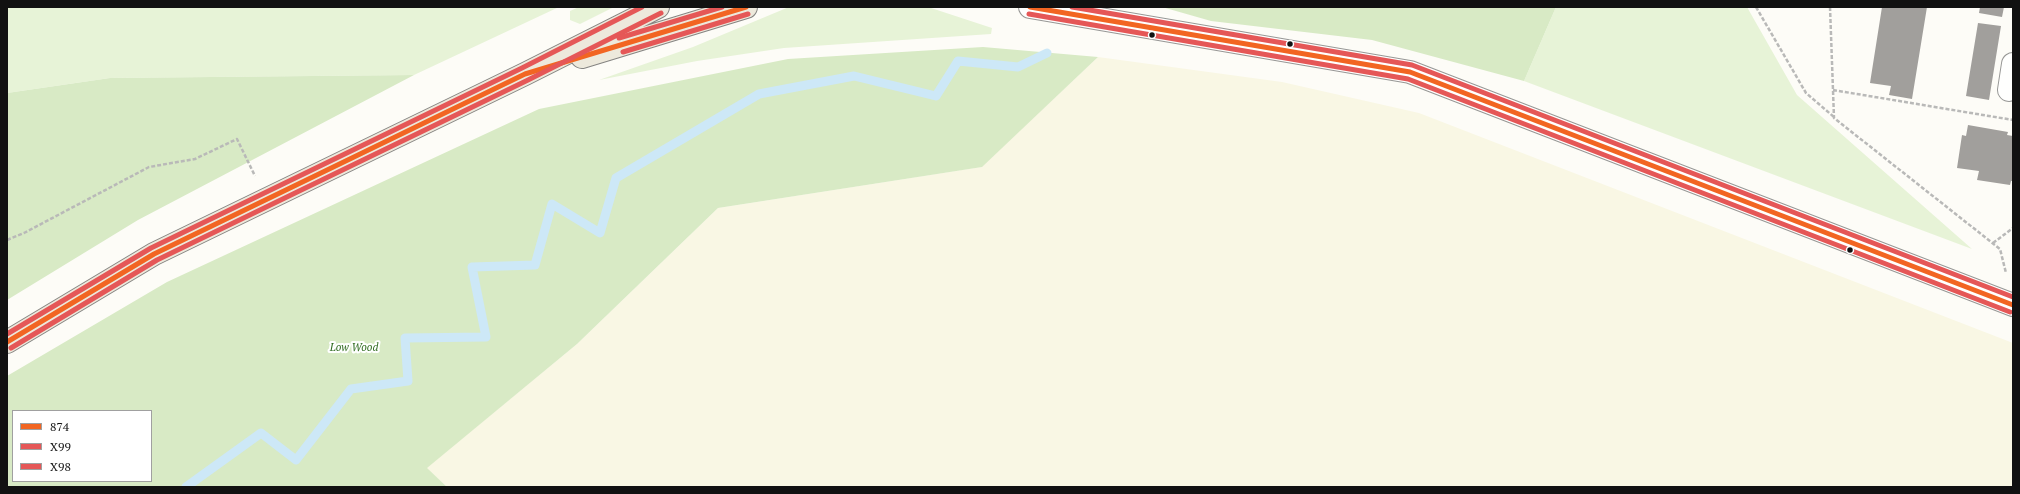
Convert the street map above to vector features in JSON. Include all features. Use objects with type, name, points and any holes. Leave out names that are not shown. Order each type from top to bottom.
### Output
[{"type":"main road","points":[[7,342],[154,254],[526,74],[658,7]]},
{"type":"main road","points":[[526,74],[746,7]]},
{"type":"street","points":[[1030,7],[1410,72],[2012,305]]},
{"type":"street","points":[[2009,90],[2013,64]]},
{"type":"path","points":[[1756,7],[1806,92],[1834,118],[2000,249],[2012,305]]},
{"type":"path","points":[[1830,7],[1834,118]]},
{"type":"path","points":[[1833,90],[2013,120]]},
{"type":"path","points":[[7,240],[24,233],[149,166],[195,159],[237,139],[266,200]]},
{"type":"path","points":[[1993,243],[2013,228]]},
{"type":"shaded area","points":[[1098,57],[1282,82],[1419,113],[2013,343],[2013,487],[447,487],[426,468],[577,344],[718,208],[981,167]]},
{"type":"green space","points":[[7,7],[559,7],[414,75],[110,78],[7,93]]},
{"type":"green space","points":[[579,7],[614,7],[580,24],[570,20],[570,11]]},
{"type":"green space","points":[[789,7],[928,7],[992,28],[991,34],[784,48],[697,61],[599,80],[693,47]]},
{"type":"green space","points":[[1162,7],[1556,7],[1524,81],[1372,40],[1211,21]]},
{"type":"green space","points":[[1556,7],[1747,7],[1797,95],[1972,249],[1524,81]]},
{"type":"green space","name":"Low Wood","points":[[983,47],[1098,57],[982,167],[718,208],[577,344],[427,468],[447,487],[7,487],[7,376],[167,282],[539,109],[788,59]]},
{"type":"green space","points":[[414,75],[138,220],[7,300],[7,93],[110,78]]},
{"type":"building","points":[[1882,7],[1927,7],[1912,99],[1889,95],[1891,86],[1870,83]]},
{"type":"building","points":[[1980,7],[2004,7],[2002,17],[1979,13]]},
{"type":"building","points":[[1978,23],[2001,26],[1989,100],[1966,96]]},
{"type":"building","points":[[1968,125],[2008,132],[2007,135],[2013,136],[2013,181],[2011,181],[2010,185],[1977,180],[1979,171],[1957,168],[1962,135],[1966,136]]},
{"type":"waterway","points":[[186,487],[261,433],[296,460],[351,389],[408,381],[405,338],[486,337],[472,267],[535,265],[552,204],[600,233],[616,178],[759,94],[854,76],[936,96],[958,61],[1018,67],[1047,53]]},
{"type":"transit line","name":"X98","points":[[7,334],[151,248],[522,68],[642,7]]},
{"type":"transit line","name":"X98","points":[[619,38],[722,7]]},
{"type":"transit line","name":"874","points":[[7,342],[154,254],[525,74],[746,7]]},
{"type":"transit line","name":"874","points":[[1030,7],[1410,72],[2013,305]]},
{"type":"transit line","name":"X98","points":[[1072,7],[1412,65],[2013,297]]},
{"type":"transit line","name":"X99","points":[[11,348],[157,260],[528,80],[661,13]]},
{"type":"transit line","name":"X99","points":[[623,52],[748,14]]},
{"type":"transit line","name":"X99","points":[[1029,14],[1408,79],[2010,312]]}]
